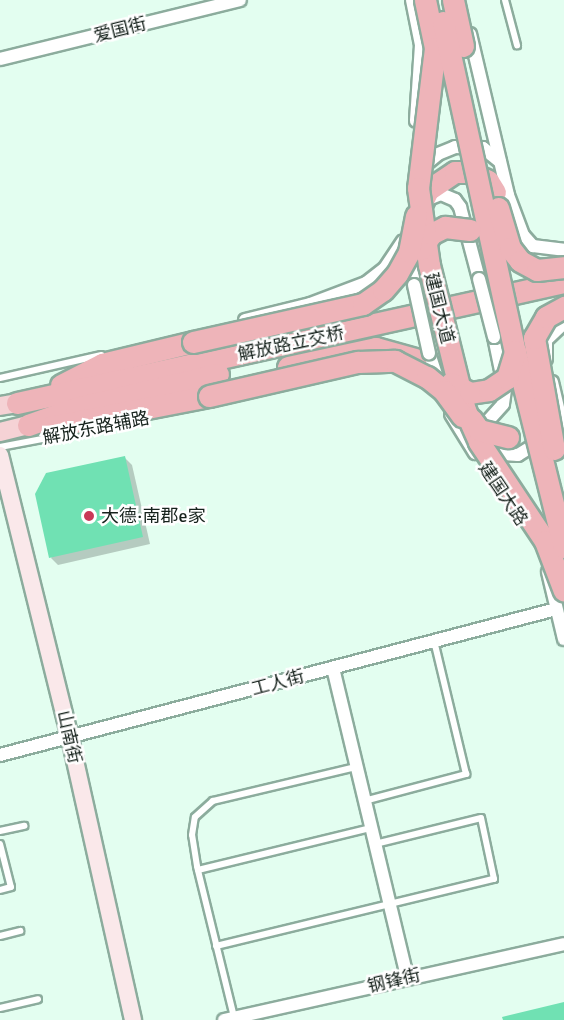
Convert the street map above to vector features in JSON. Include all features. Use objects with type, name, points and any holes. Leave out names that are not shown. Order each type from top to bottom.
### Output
[{"type":"highway","name":"建国大道","points":[[425,0],[435,48],[416,191],[460,416],[475,444],[545,541],[560,600]]},
{"type":"highway","points":[[438,0],[515,351],[564,547]]},
{"type":"highway","points":[[453,0],[495,192],[510,248],[520,261],[537,270],[564,267]]},
{"type":"highway","points":[[65,384],[102,364],[187,339],[370,300],[397,274],[409,252],[416,191],[428,190],[455,172],[469,172],[488,181],[495,192]]},
{"type":"highway","points":[[8,404],[104,372],[376,310],[402,287],[431,234],[445,227],[470,230],[487,242],[496,260]]},
{"type":"highway","name":"解放路立交桥","points":[[8,404],[564,282]]},
{"type":"highway","name":"解放路立交桥","points":[[37,422],[76,408],[564,292]]},
{"type":"highway","points":[[564,307],[546,317],[534,338],[551,404],[564,491]]},
{"type":"highway","points":[[37,422],[110,409],[376,348],[406,355],[464,392],[480,393],[507,378],[515,351]]},
{"type":"highway","points":[[37,422],[57,427],[143,411],[358,362],[395,361],[427,377],[444,391],[475,444]]},
{"type":"highway","points":[[460,416],[479,430],[507,437],[526,429],[551,404]]},
{"type":"main road","points":[[0,432],[37,422]]},
{"type":"main road","name":"山南街","points":[[0,455],[70,738],[133,1020]]},
{"type":"street","name":"爱国街","points":[[0,59],[240,0]]},
{"type":"street","points":[[187,339],[310,304],[366,283],[385,268],[402,246],[416,191],[421,45],[412,0]]},
{"type":"street","points":[[461,0],[500,163],[523,236],[534,246],[564,250]]},
{"type":"street","points":[[416,191],[438,154],[455,147],[483,148],[500,163]]},
{"type":"street","points":[[143,411],[192,410],[381,368],[415,375],[476,428],[487,422],[503,404],[505,390],[494,337],[464,218],[455,200],[433,195],[408,226],[414,285],[429,354],[444,399]]},
{"type":"street","points":[[564,323],[546,340],[545,355],[551,404],[564,433]]},
{"type":"street","points":[[475,444],[496,456],[529,451],[544,437],[551,404]]},
{"type":"street","points":[[560,600],[564,639]]},
{"type":"street","name":"工人街","points":[[0,755],[434,641],[560,600]]},
{"type":"street","points":[[333,668],[387,904],[407,977]]},
{"type":"street","name":"钢锋街","points":[[229,1019],[407,977],[564,944]]},
{"type":"lane","points":[[505,0],[517,45]]},
{"type":"lane","points":[[0,378],[187,339]]},
{"type":"lane","name":"解放东路辅路","points":[[0,447],[66,434]]},
{"type":"lane","points":[[363,801],[466,774],[434,641]]},
{"type":"lane","points":[[229,1019],[216,946],[198,870],[193,825],[206,805],[356,767]]},
{"type":"lane","points":[[216,946],[494,879],[481,818],[373,844]]},
{"type":"lane","points":[[0,831],[24,826]]},
{"type":"lane","points":[[198,870],[370,828]]},
{"type":"lane","points":[[0,844],[11,887],[0,890]]},
{"type":"lane","points":[[0,936],[20,931]]},
{"type":"lane","points":[[0,1008],[38,999]]},
{"type":"building","name":"大德·南郡e家","points":[[125,456],[143,537],[49,558],[35,494],[46,473]]},
{"type":"building","points":[[564,1002],[564,1020],[503,1020],[502,1017]]},
{"type":"place","name":"大德·南郡e家","points":[[89,516]]}]
